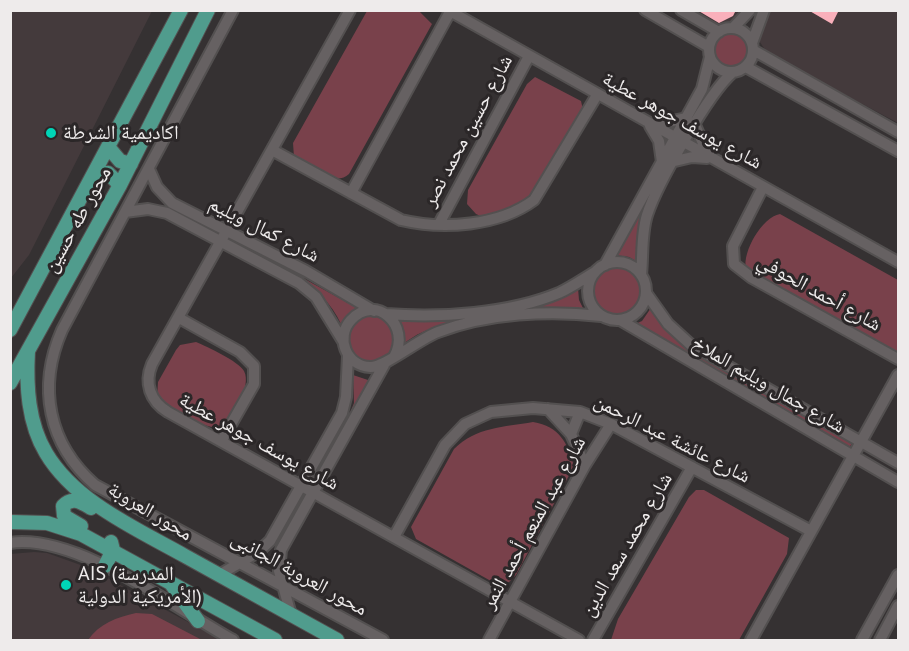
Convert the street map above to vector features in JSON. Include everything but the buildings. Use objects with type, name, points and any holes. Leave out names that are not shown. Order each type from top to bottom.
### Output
[{"type":"main road","name":"محور طه حسين","points":[[10,330],[182,10]]},
{"type":"main road","name":"محور طه حسين","points":[[10,383],[120,185],[208,10]]},
{"type":"main road","points":[[109,148],[120,161],[131,164]]},
{"type":"main road","points":[[96,172],[108,173],[120,185]]},
{"type":"main road","name":"محور العروبة","points":[[28,351],[30,409],[46,453],[75,488],[141,531],[337,640]]},
{"type":"main road","points":[[113,550],[105,536],[64,516],[63,510],[66,503],[72,500],[83,503],[117,525],[141,531]]},
{"type":"main road","points":[[10,522],[36,522],[59,526],[113,550],[275,640]]},
{"type":"main road","points":[[105,566],[113,550]]},
{"type":"main road","points":[[169,581],[198,621]]},
{"type":"street","name":"محور العروبة الجانبى","points":[[233,10],[62,330],[51,361],[48,395],[55,429],[71,460],[82,474],[110,495],[240,561],[285,588],[383,640]]},
{"type":"street","name":"شارع يوسف جوهر عطية","points":[[350,10],[150,370],[149,390],[161,408],[222,440],[509,604],[579,640]]},
{"type":"street","points":[[645,10],[710,52],[717,67],[733,72]]},
{"type":"street","points":[[681,10],[720,32]]},
{"type":"street","points":[[711,158],[691,122],[706,80],[710,52],[720,32],[733,28],[750,10]]},
{"type":"street","points":[[219,575],[258,552],[270,541],[345,405],[348,356],[343,341],[346,327],[355,316],[375,311],[386,314],[450,315],[530,302],[559,292],[595,272],[604,265],[662,162],[680,141],[691,122],[713,93],[733,72],[746,67],[764,10]]},
{"type":"street","name":"شارع يوسف جوهر عطية","points":[[450,11],[898,262]]},
{"type":"street","points":[[351,193],[450,11]]},
{"type":"street","points":[[733,28],[742,31],[753,47],[898,132]]},
{"type":"street","name":"شارع حسين محمد نصر","points":[[439,224],[529,56]]},
{"type":"street","points":[[746,67],[898,151]]},
{"type":"street","points":[[272,150],[402,220],[418,224],[439,224],[496,218],[522,209],[534,200],[597,95]]},
{"type":"street","points":[[662,162],[659,141],[650,124],[691,122]]},
{"type":"street","points":[[291,615],[279,571],[279,557],[312,492],[384,365],[420,340],[466,324],[556,313],[601,316],[620,320],[638,312],[646,293],[641,275],[643,235],[648,214],[675,161],[680,141]]},
{"type":"street","points":[[675,161],[692,157],[711,158]]},
{"type":"street","name":"شارع كمال ويليم","points":[[149,169],[157,187],[172,203],[306,271],[375,311]]},
{"type":"street","name":"شارع أحمد الحوفي","points":[[763,187],[733,246],[734,264],[752,278],[898,359]]},
{"type":"street","name":"شارع كمال ويليم","points":[[125,212],[158,210],[309,290],[327,312],[343,341]]},
{"type":"street","points":[[604,265],[621,262],[636,269],[641,275]]},
{"type":"street","points":[[595,272],[589,283],[588,295],[592,307],[601,316]]},
{"type":"street","name":"شارع جمال ويليم الملاخ","points":[[646,293],[668,324],[691,345],[898,463]]},
{"type":"street","points":[[386,314],[397,326],[400,334],[398,350],[394,357]]},
{"type":"street","points":[[178,318],[240,352],[254,366],[254,384],[222,440]]},
{"type":"street","name":"شارع جمال ويليم الملاخ","points":[[620,320],[898,482]]},
{"type":"street","points":[[348,356],[363,366],[384,365]]},
{"type":"street","points":[[751,640],[898,375]]},
{"type":"street","points":[[548,409],[571,434],[585,465]]},
{"type":"street","name":"شارع عائشة عبد الرحمن","points":[[394,537],[445,445],[465,424],[490,412],[548,409],[580,412],[611,424],[811,531]]},
{"type":"street","points":[[571,434],[580,412]]},
{"type":"street","name":"شارع عبد المنعم أحمد النمر","points":[[489,640],[585,465],[611,424]]},
{"type":"street","name":"شارع محمد سعد الدين","points":[[593,640],[692,467]]},
{"type":"street","points":[[10,543],[49,543],[105,566],[233,640]]},
{"type":"street","points":[[862,640],[898,575]]},
{"type":"street","points":[[880,640],[898,606]]},
{"type":"shaded area","name":"اكاديمية الشرطة","points":[[11,10],[152,11],[29,255],[11,278]]},
{"type":"shaded area","points":[[367,11],[419,11],[432,24],[349,174],[343,178],[329,177],[294,157],[293,143]]},
{"type":"shaded area","points":[[685,11],[747,11],[729,28],[716,28]]},
{"type":"shaded area","points":[[769,11],[898,11],[898,123],[767,53],[758,39]]},
{"type":"shaded area","points":[[731,33],[743,38],[748,50],[743,62],[731,67],[719,62],[714,50],[719,38]]},
{"type":"shaded area","points":[[535,77],[581,101],[583,110],[537,192],[523,205],[483,217],[476,214],[467,204],[468,190],[527,84]]},
{"type":"shaded area","points":[[676,147],[652,200],[639,263],[629,257],[615,255]]},
{"type":"shaded area","points":[[780,214],[898,280],[898,353],[746,269],[747,254],[755,236],[767,221]]},
{"type":"shaded area","points":[[241,244],[360,308],[341,324],[333,309],[310,286],[283,269],[238,247]]},
{"type":"shaded area","points":[[612,267],[622,267],[637,277],[641,291],[637,305],[631,311],[622,315],[612,315],[597,305],[593,296],[593,286],[603,271]]},
{"type":"shaded area","points":[[578,288],[579,300],[584,310],[550,309],[479,318],[437,327],[403,344],[400,319],[445,319]]},
{"type":"shaded area","points":[[653,305],[664,325],[689,351],[853,442],[849,448],[631,326],[642,321]]},
{"type":"shaded area","points":[[371,315],[388,322],[395,339],[388,356],[371,363],[354,356],[347,339],[354,322]]},
{"type":"shaded area","points":[[196,342],[236,363],[244,371],[246,377],[240,403],[230,419],[219,427],[205,425],[187,417],[157,398],[158,382],[176,350],[180,345]]},
{"type":"shaded area","points":[[353,375],[374,382],[347,421],[354,403]]},
{"type":"shaded area","points":[[533,422],[550,428],[561,437],[574,466],[516,575],[509,582],[498,585],[416,539],[411,527],[454,449],[481,432]]},
{"type":"shaded area","points":[[696,490],[704,490],[789,538],[787,554],[739,640],[611,640],[618,619],[689,497]]},
{"type":"shaded area","name":"AIS (المدرسة الأمريكية الدولية)","points":[[47,553],[89,568],[221,640],[11,640],[10,554]]},
{"type":"shaded area","points":[[136,613],[152,614],[202,640],[88,640],[92,634],[109,622]]},
{"type":"place","name":"اكاديمية الشرطة","points":[[51,133]]},
{"type":"place","name":"AIS (المدرسة الأمريكية الدولية)","points":[[66,585]]}]
